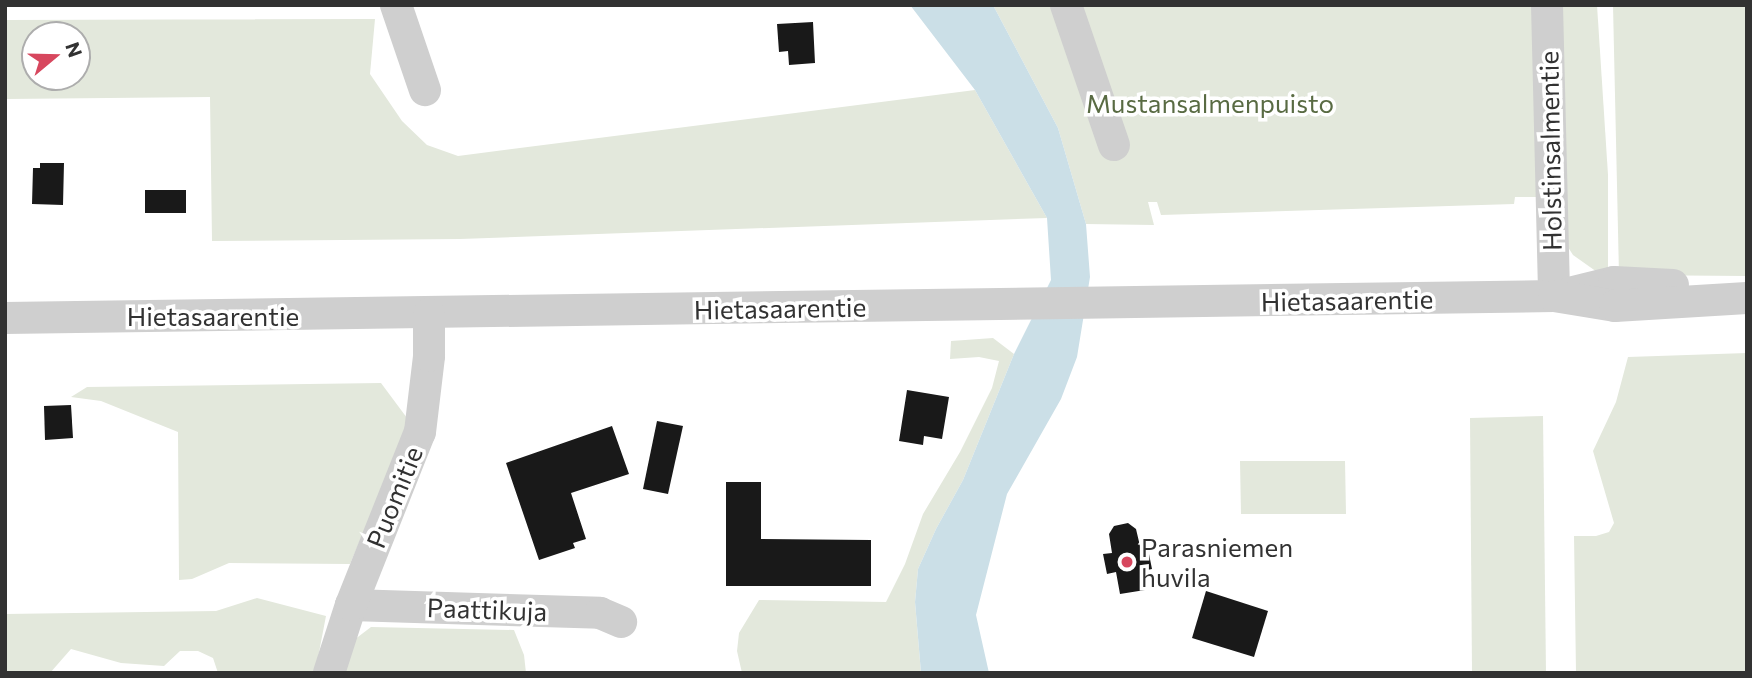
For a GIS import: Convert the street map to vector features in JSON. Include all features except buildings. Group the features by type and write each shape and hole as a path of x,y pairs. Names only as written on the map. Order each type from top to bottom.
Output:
{"street":[{"path":"396,5 425,90"},
{"path":"1066,5 1115,145"},
{"name":"Holstinsalmentie","path":"1547,5 1554,296"},
{"name":"Hietasaarentie","path":"1554,296 1614,282 1747,288"},
{"name":"Hietasaarentie","path":"5,318 1087,305 1554,296 1615,306 1747,299"},
{"name":"Puomitie","path":"329,673 351,605 420,432 429,356 429,314"},
{"name":"Paattikuja","path":"351,605 600,613 621,622"}],"green space":[{"name":"Mustansalmenpuisto","path":"993,5 1536,5 1540,197 1515,197 1514,204 1161,215 1157,202 1148,202 1154,225 1086,224 1058,128"},
{"path":"1557,5 1597,5 1608,175 1608,274 1597,272 1573,255 1566,244"},
{"path":"1613,5 1747,5 1747,276 1619,275"},
{"path":"375,19 370,74 402,121 427,145 458,156 975,90 1047,218 460,239 212,241 210,97 7,99 7,20"},
{"path":"993,338 1014,354 963,480 918,569 915,602 921,673 742,673 737,651 739,633 759,600 886,602 905,564 923,514 960,452 992,388 999,361 979,357 950,359 951,341"},
{"path":"1747,353 1747,673 1576,673 1574,536 1596,536 1609,532 1614,523 1593,451 1616,402 1628,357"},
{"path":"381,383 410,422 350,564 229,563 192,579 179,580 178,432 101,401 71,397 87,387"},
{"path":"1543,416 1546,673 1472,673 1470,418"},
{"path":"1240,461 1345,461 1346,514 1241,514"},
{"path":"257,598 326,616 315,673 218,673 213,658 198,651 180,651 164,666 121,663 71,649 50,673 5,673 5,614 216,611"},
{"path":"371,627 514,630 524,655 526,673 340,673 350,643"}],"shaded area":[{"path":"910,5 993,5 1058,128 1086,224 1090,277 1077,357 1061,399 1007,494 976,615 989,673 921,673 915,602 918,569 963,480 1014,354 1051,280 1047,218 975,90"}],"place":[{"name":"Parasniemen huvila","path":"1127,562"}]}
